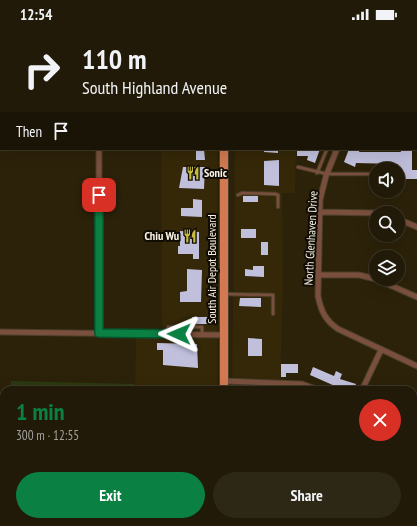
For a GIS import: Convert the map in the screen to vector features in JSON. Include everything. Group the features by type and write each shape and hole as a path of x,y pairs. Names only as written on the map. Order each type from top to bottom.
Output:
{"main road":[{"name":"South Air Depot Boulevard","path":"224,150 224,386"}],"street":[{"path":"99,150 99,333"},
{"name":"North Glenhaven Drive","path":"337,150 327,174 320,200 318,296 320,307 330,323 338,329 381,350"},
{"path":"320,212 369,213"},
{"path":"405,222 417,228"},
{"path":"319,275 359,275 369,277"},
{"path":"392,286 417,297"},
{"path":"0,332 223,335"},
{"path":"364,386 381,350 417,366"},
{"path":"224,386 302,384 308,386"}],"lane":[{"path":"317,173 327,150"},
{"path":"298,167 317,173 327,174 369,174"},
{"path":"238,195 242,193 275,194 278,195 278,207"},
{"path":"223,294 273,295 273,314"},
{"path":"168,327 202,327 202,335"}],"shaded area":[{"path":"161,150 217,150 217,386 135,386 136,336 162,336"},
{"path":"235,150 296,150 295,193 282,193 283,280 280,386 232,386"}],"green space":[{"path":"11,381 134,384 134,386 11,386"}],"building":[{"path":"196,150 204,150 205,160 196,160"},
{"path":"264,150 278,150 278,153 264,152"},
{"path":"297,150 320,150 315,163 307,160 308,156 297,156"},
{"path":"349,150 360,150 359,152 401,152 400,150 412,150 412,170 417,170 417,179 405,179 405,162 356,163 355,167 344,162"},
{"path":"279,160 279,186 264,185 264,161"},
{"path":"183,167 205,167 204,189 179,188"},
{"path":"243,196 258,196 258,202 243,202"},
{"path":"193,199 202,200 202,217 181,216 181,208 193,208"},
{"path":"241,229 256,229 256,238 241,238"},
{"path":"180,231 199,232 199,259 193,259 193,254 178,254 178,246 180,246"},
{"path":"261,242 268,242 268,255 261,255"},
{"path":"253,266 264,266 264,277 245,276 245,269 253,270"},
{"path":"187,269 202,270 201,302 180,302 180,292 187,291"},
{"path":"240,298 261,298 261,307 239,306"},
{"path":"192,317 207,317 207,324 192,324"},
{"path":"248,338 262,339 262,356 248,356"},
{"path":"157,343 197,344 198,368 163,365 163,350 157,350"},
{"path":"281,364 298,364 298,373 286,373 286,377 281,377"},
{"path":"313,367 334,376 336,371 342,374 340,379 356,384 355,386 335,386 310,375"}],"place":[{"name":"Sonic","path":"193,173"},
{"name":"Chiu Wu","path":"190,236"}],"route":[{"path":"99,195 99,333 179,334"}]}
